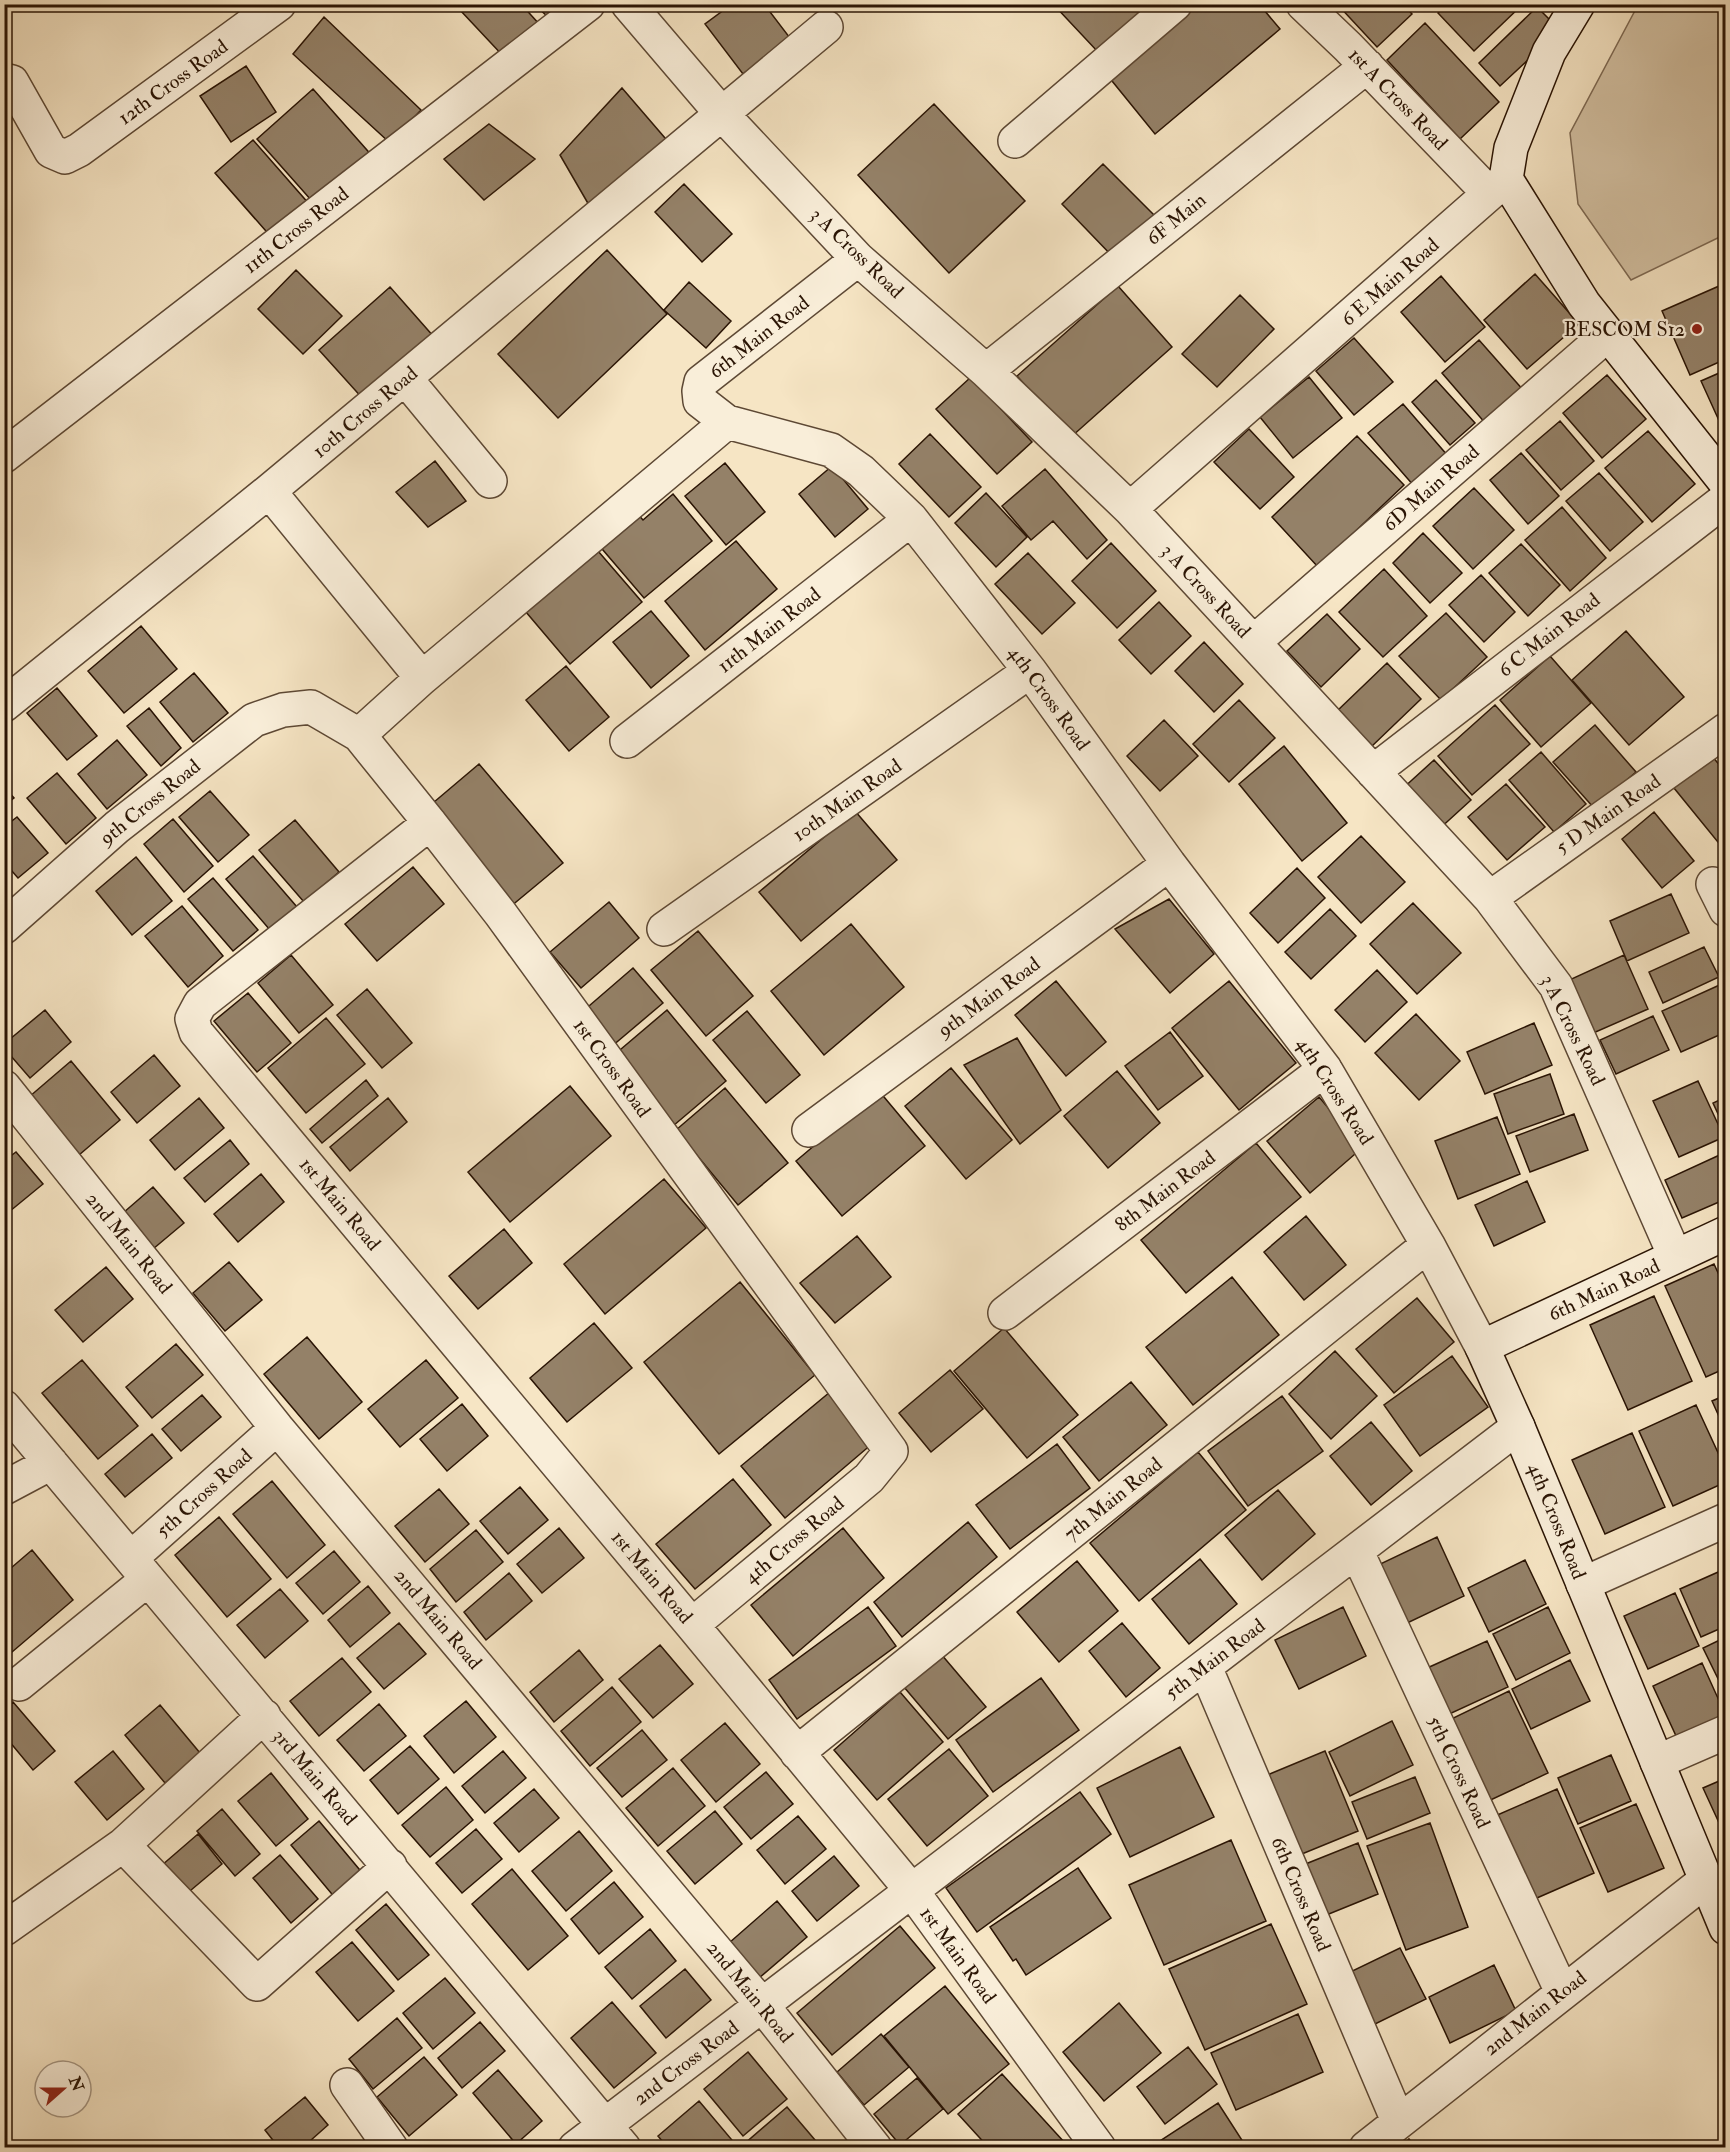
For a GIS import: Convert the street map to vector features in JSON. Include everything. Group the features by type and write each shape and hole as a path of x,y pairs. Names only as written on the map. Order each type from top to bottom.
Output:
{"street":[{"name":"12th Cross Road","path":"4,80 12,82 51,151 65,157 79,150 279,4"},
{"name":"11th Cross Road","path":"4,456 588,4"},
{"name":"3 A Cross Road","path":"628,4 721,113 858,259 986,371 1130,509 1490,898 1556,986 1675,1256"},
{"path":"1015,141 1175,4"},
{"name":"1st A Cross Road","path":"1303,4 1367,66 1481,185 1500,185 1584,304 1725,483"},
{"path":"1500,185 1511,148 1549,52 1578,4"},
{"name":"10th Cross Road","path":"4,705 269,491 826,27"},
{"name":"6F Main","path":"986,371 1367,66"},
{"name":"6 E Main Road","path":"1130,509 1500,185"},
{"name":"6th Main Road","path":"727,422 700,401 701,382 858,259"},
{"name":"6D Main Road","path":"1254,642 1608,334"},
{"path":"405,378 490,481"},
{"path":"359,735 422,678 727,422"},
{"name":"4th Cross Road","path":"727,422 831,450 861,471 911,519 1030,670 1169,864 1325,1069 1428,1245 1482,1347 1584,1584 1725,1928"},
{"path":"269,491 422,678"},
{"name":"6 C Main Road","path":"1373,772 1725,499"},
{"name":"11th Main Road","path":"627,741 911,519"},
{"name":"10th Main Road","path":"664,929 1030,670"},
{"name":"1st Cross Road","path":"311,707 359,735 430,823 507,923 891,1452"},
{"name":"9th Cross Road","path":"4,927 117,827 254,720 283,710 311,707"},
{"name":"5 D Main Road","path":"1490,898 1725,730"},
{"name":"1st Main Road","path":"430,823 200,1004 192,1019 196,1032 912,1891 1099,2148"},
{"name":"9th Main Road","path":"809,1130 1169,864"},
{"name":"8th Main Road","path":"1005,1313 1325,1069"},
{"name":"2nd Main Road","path":"4,1087 277,1428 762,2005 875,2148"},
{"name":"6th Main Road","path":"1482,1347 1725,1233"},
{"name":"7th Main Road","path":"797,1753 1428,1245"},
{"name":"3rd Main Road","path":"4,1407 615,2136"},
{"name":"5th Main Road","path":"912,1891 1518,1427"},
{"name":"5th Cross Road","path":"19,1684 140,1568 277,1428"},
{"name":"4th Cross Road","path":"692,1625 869,1478 891,1452"},
{"path":"4,1488 51,1462"},
{"path":"1584,1584 1725,1520"},
{"name":"5th Cross Road","path":"1357,1552 1562,1992"},
{"name":"6th Cross Road","path":"1205,1667 1398,2121"},
{"path":"4,1929 127,1841 264,1716"},
{"path":"1657,1762 1725,1732"},
{"path":"127,1841 257,1984 390,1866"},
{"name":"2nd Main Road","path":"1366,2148 1706,1880"},
{"name":"2nd Cross Road","path":"575,2148 615,2136 762,2005 912,1891"},
{"path":"347,2085 391,2148"}],"shaded area":[{"path":"1638,5 1725,5 1726,234 1631,280 1578,204 1570,133"}],"building":[{"path":"466,4 521,4 540,25 505,58 460,10"},
{"path":"534,4 561,4 549,18"},
{"path":"732,4 764,4 790,38 743,74 705,24"},
{"path":"1053,4 1148,4 1098,52"},
{"path":"1193,4 1259,4 1280,29 1155,134 1108,76"},
{"path":"1337,4 1403,4 1412,14 1377,47"},
{"path":"1446,4 1523,4 1474,51 1438,13"},
{"path":"1537,7 1560,30 1500,86 1479,63"},
{"path":"324,17 421,110 390,143 293,54"},
{"path":"1425,23 1499,102 1460,139 1387,60"},
{"path":"246,66 276,112 231,142 200,96"},
{"path":"622,88 671,145 593,212 560,155"},
{"path":"313,89 374,158 319,209 257,139"},
{"path":"934,104 1025,201 949,273 858,175"},
{"path":"489,124 535,159 484,200 444,159"},
{"path":"253,140 310,205 272,238 215,173"},
{"path":"1103,164 1157,218 1115,259 1062,204"},
{"path":"684,184 732,234 702,262 655,212"},
{"path":"607,250 667,314 558,418 498,354"},
{"path":"296,270 342,316 303,354 258,309"},
{"path":"1535,274 1579,324 1527,369 1484,320"},
{"path":"1441,276 1485,327 1445,362 1401,312"},
{"path":"689,282 731,321 706,348 664,310"},
{"path":"1726,283 1726,359 1690,375 1662,311"},
{"path":"1118,286 1172,347 1071,437 1017,376"},
{"path":"390,287 434,337 364,400 319,350"},
{"path":"1240,295 1274,329 1217,387 1182,354"},
{"path":"1354,338 1393,382 1354,415 1316,371"},
{"path":"1479,340 1524,391 1486,424 1442,373"},
{"path":"1726,370 1726,436 1701,381"},
{"path":"1607,375 1646,419 1602,458 1563,413"},
{"path":"971,377 1032,442 997,474 936,409"},
{"path":"1309,377 1342,418 1293,458 1260,417"},
{"path":"1436,380 1475,423 1450,445 1412,402"},
{"path":"1403,404 1448,456 1414,486 1368,433"},
{"path":"1560,421 1594,461 1561,490 1526,450"},
{"path":"1249,429 1294,477 1260,509 1214,462"},
{"path":"1648,431 1695,484 1652,522 1605,468"},
{"path":"930,434 981,487 949,517 899,464"},
{"path":"1357,436 1404,485 1318,567 1272,517"},
{"path":"1521,453 1559,496 1528,524 1490,480"},
{"path":"435,461 466,501 428,527 396,492"},
{"path":"725,463 765,512 726,545 685,496"},
{"path":"832,466 868,509 835,537 799,494"},
{"path":"1045,469 1107,540 1087,559 1053,521 1031,540 1002,506"},
{"path":"1599,473 1643,522 1610,551 1566,501"},
{"path":"1474,488 1514,530 1473,569 1433,526"},
{"path":"986,493 1027,537 996,567 955,523"},
{"path":"673,494 712,541 644,598 597,543 635,511 643,520"},
{"path":"1562,507 1606,558 1570,591 1525,540"},
{"path":"1423,533 1462,573 1430,603 1393,563"},
{"path":"736,541 777,589 705,650 665,601"},
{"path":"1111,543 1156,591 1117,628 1072,581"},
{"path":"1521,544 1560,585 1528,616 1489,573"},
{"path":"598,551 642,602 570,664 526,612"},
{"path":"1028,553 1075,603 1042,634 995,584"},
{"path":"1384,569 1427,616 1383,657 1339,612"},
{"path":"1481,575 1515,612 1484,642 1449,605"},
{"path":"1159,602 1191,636 1151,674 1119,640"},
{"path":"651,611 689,656 651,688 613,642"},
{"path":"1446,613 1487,657 1441,700 1399,656"},
{"path":"1327,614 1360,649 1321,687 1287,651"},
{"path":"141,626 177,669 124,713 88,671"},
{"path":"1626,631 1684,697 1629,745 1572,680"},
{"path":"1204,642 1243,684 1214,712 1175,671"},
{"path":"1550,656 1591,703 1541,747 1500,700"},
{"path":"1387,663 1421,699 1370,748 1336,712"},
{"path":"566,666 609,717 569,751 526,700"},
{"path":"194,673 228,713 193,742 160,702"},
{"path":"57,688 97,736 67,760 27,713"},
{"path":"1239,700 1275,738 1229,782 1193,744"},
{"path":"1495,705 1530,744 1472,795 1438,756"},
{"path":"149,708 181,748 161,766 127,726"},
{"path":"1164,720 1198,756 1160,791 1127,756"},
{"path":"1595,725 1636,772 1594,808 1553,762"},
{"path":"117,740 147,775 107,809 78,774"},
{"path":"1284,746 1347,823 1302,861 1239,784"},
{"path":"1541,752 1586,804 1554,832 1509,780"},
{"path":"1712,756 1726,773 1726,852 1674,788"},
{"path":"1434,760 1471,800 1437,831 1401,790"},
{"path":"479,764 563,863 510,907 427,808"},
{"path":"57,773 96,818 66,844 27,798"},
{"path":"1506,784 1545,827 1507,860 1468,817"},
{"path":"4,787 14,798 4,806"},
{"path":"210,791 249,835 218,862 179,817"},
{"path":"855,811 897,860 801,941 759,892"},
{"path":"1654,812 1694,861 1662,888 1622,839"},
{"path":"17,817 48,853 18,878 4,862 4,827"},
{"path":"173,819 213,866 184,892 144,844"},
{"path":"295,820 339,872 304,902 259,850"},
{"path":"1361,836 1405,882 1361,923 1318,877"},
{"path":"253,856 297,907 270,930 226,879"},
{"path":"136,857 172,901 132,935 96,891"},
{"path":"413,867 444,904 377,961 345,924"},
{"path":"1297,868 1325,898 1278,943 1250,913"},
{"path":"213,878 258,930 233,951 188,899"},
{"path":"1671,894 1689,933 1627,961 1610,921"},
{"path":"1169,899 1214,954 1170,993 1115,929"},
{"path":"609,902 639,938 581,988 550,952"},
{"path":"1413,903 1461,953 1417,994 1370,944"},
{"path":"182,906 223,956 188,987 145,936"},
{"path":"1330,909 1356,936 1311,979 1285,952"},
{"path":"851,924 904,987 824,1055 771,991"},
{"path":"698,931 753,996 706,1036 651,970"},
{"path":"1704,947 1719,977 1663,1003 1649,972"},
{"path":"291,955 333,1005 299,1033 258,983"},
{"path":"1624,955 1648,1009 1591,1034 1567,981"},
{"path":"633,968 663,1003 611,1047 582,1012"},
{"path":"1377,970 1407,1002 1365,1042 1335,1010"},
{"path":"1056,981 1106,1042 1066,1076 1015,1015"},
{"path":"1229,981 1296,1063 1239,1110 1172,1028"},
{"path":"1724,983 1726,1032 1681,1052 1662,1011"},
{"path":"367,989 412,1043 382,1068 337,1015"},
{"path":"248,993 291,1043 257,1072 214,1021"},
{"path":"45,1010 71,1042 30,1078 4,1048 4,1044"},
{"path":"667,1010 726,1081 673,1126 614,1055"},
{"path":"747,1011 800,1075 766,1103 713,1040"},
{"path":"1416,1014 1460,1061 1419,1100 1375,1053"},
{"path":"1653,1016 1669,1050 1616,1074 1600,1040"},
{"path":"326,1018 365,1064 306,1113 268,1068"},
{"path":"1534,1023 1552,1065 1485,1094 1467,1052"},
{"path":"1170,1032 1203,1076 1158,1110 1125,1066"},
{"path":"1017,1038 1061,1110 1020,1144 964,1065"},
{"path":"154,1055 180,1086 137,1123 111,1092"},
{"path":"71,1061 120,1120 79,1155 29,1097"},
{"path":"951,1068 1012,1140 966,1179 905,1106"},
{"path":"1117,1071 1160,1123 1108,1168 1064,1116"},
{"path":"1550,1074 1564,1114 1508,1134 1494,1094"},
{"path":"366,1080 378,1096 322,1143 310,1129"},
{"path":"1698,1081 1724,1137 1679,1157 1653,1101"},
{"path":"570,1086 611,1136 510,1222 468,1172"},
{"path":"725,1088 788,1163 738,1205 676,1130"},
{"path":"879,1091 925,1146 842,1216 796,1161"},
{"path":"1319,1097 1362,1148 1310,1193 1267,1141"},
{"path":"1726,1097 1726,1131 1713,1103"},
{"path":"199,1098 224,1128 175,1170 150,1140"},
{"path":"388,1098 407,1122 350,1171 330,1147"},
{"path":"1574,1114 1588,1150 1530,1172 1516,1136"},
{"path":"1497,1117 1520,1174 1458,1199 1435,1141"},
{"path":"230,1140 249,1164 205,1202 184,1178"},
{"path":"1256,1143 1301,1197 1186,1293 1141,1240"},
{"path":"16,1152 43,1184 4,1216 4,1161"},
{"path":"1724,1153 1726,1199 1682,1218 1665,1180"},
{"path":"261,1174 284,1202 238,1242 214,1214"},
{"path":"664,1179 706,1228 605,1314 564,1264"},
{"path":"1527,1181 1545,1222 1494,1246 1475,1205"},
{"path":"153,1187 184,1223 153,1249 123,1213"},
{"path":"1306,1216 1346,1265 1304,1300 1264,1252"},
{"path":"504,1229 532,1263 478,1309 449,1276"},
{"path":"857,1236 891,1277 835,1323 800,1283"},
{"path":"229,1262 262,1300 225,1331 193,1293"},
{"path":"1714,1264 1726,1290 1726,1368 1706,1377 1665,1286"},
{"path":"106,1267 133,1299 83,1342 55,1310"},
{"path":"1232,1277 1279,1335 1193,1405 1146,1347"},
{"path":"740,1282 815,1375 719,1454 644,1362"},
{"path":"1654,1296 1692,1381 1628,1410 1590,1325"},
{"path":"1417,1298 1454,1342 1394,1393 1356,1349"},
{"path":"594,1323 632,1368 567,1422 530,1378"},
{"path":"1004,1328 1078,1415 1027,1458 954,1371"},
{"path":"307,1337 362,1402 319,1439 264,1374"},
{"path":"176,1344 203,1375 152,1418 126,1387"},
{"path":"1335,1351 1377,1396 1331,1439 1289,1394"},
{"path":"1452,1356 1488,1407 1420,1456 1384,1405"},
{"path":"82,1360 138,1426 98,1459 42,1393"},
{"path":"426,1360 458,1398 400,1447 368,1409"},
{"path":"950,1370 983,1409 931,1452 899,1413"},
{"path":"1131,1382 1167,1425 1099,1481 1063,1437"},
{"path":"830,1392 873,1443 785,1518 741,1466"},
{"path":"202,1395 221,1417 181,1451 162,1429"},
{"path":"1726,1395 1726,1432 1712,1401"},
{"path":"1282,1396 1323,1451 1248,1506 1208,1451"},
{"path":"462,1404 488,1436 447,1471 420,1439"},
{"path":"1696,1405 1726,1470 1726,1482 1673,1506 1639,1431"},
{"path":"1371,1422 1412,1471 1371,1505 1330,1456"},
{"path":"1632,1433 1665,1507 1605,1534 1572,1460"},
{"path":"152,1434 172,1458 125,1497 105,1474"},
{"path":"1057,1444 1090,1488 1010,1549 976,1505"},
{"path":"1198,1452 1246,1510 1139,1601 1090,1543"},
{"path":"733,1479 771,1525 695,1589 656,1544"},
{"path":"272,1481 325,1545 287,1578 233,1514"},
{"path":"520,1487 548,1520 508,1554 480,1521"},
{"path":"439,1489 469,1524 425,1562 395,1526"},
{"path":"1278,1490 1315,1534 1262,1580 1225,1535"},
{"path":"219,1517 271,1579 227,1617 175,1555"},
{"path":"968,1522 997,1557 902,1637 874,1602"},
{"path":"559,1528 584,1558 542,1593 517,1564"},
{"path":"843,1528 884,1578 793,1656 751,1605"},
{"path":"476,1530 503,1562 456,1602 430,1569"},
{"path":"1437,1537 1464,1596 1403,1625 1376,1566"},
{"path":"32,1550 73,1600 5,1658 4,1574"},
{"path":"334,1551 360,1582 323,1614 296,1583"},
{"path":"1200,1559 1237,1604 1189,1644 1152,1599"},
{"path":"1525,1560 1546,1604 1489,1632 1468,1588"},
{"path":"1077,1561 1118,1611 1059,1662 1017,1612"},
{"path":"1725,1569 1726,1626 1701,1637 1680,1589"},
{"path":"509,1573 532,1601 486,1640 464,1612"},
{"path":"368,1586 390,1613 350,1647 328,1620"},
{"path":"280,1589 308,1621 265,1658 237,1625"},
{"path":"1675,1593 1699,1646 1648,1669 1624,1616"},
{"path":"868,1607 896,1646 797,1719 769,1680"},
{"path":"1343,1607 1366,1656 1299,1689 1275,1640"},
{"path":"1548,1607 1570,1653 1516,1680 1493,1634"},
{"path":"399,1623 426,1654 384,1689 357,1658"},
{"path":"1122,1623 1160,1668 1126,1697 1089,1651"},
{"path":"1726,1637 1726,1695 1703,1648"},
{"path":"1487,1641 1508,1687 1445,1716 1425,1669"},
{"path":"660,1645 693,1684 653,1718 619,1679"},
{"path":"579,1650 603,1680 554,1722 530,1692"},
{"path":"941,1654 986,1707 948,1739 904,1687"},
{"path":"342,1658 371,1692 319,1736 290,1701"},
{"path":"1570,1660 1590,1701 1531,1729 1512,1689"},
{"path":"1702,1663 1726,1716 1677,1738 1653,1686"},
{"path":"1041,1678 1079,1730 993,1792 956,1740"},
{"path":"612,1687 641,1722 590,1766 561,1731"},
{"path":"1509,1691 1548,1773 1482,1804 1443,1723"},
{"path":"900,1692 943,1742 877,1800 834,1750"},
{"path":"466,1701 496,1737 454,1773 424,1736"},
{"path":"13,1702 55,1751 33,1770 4,1735 4,1710"},
{"path":"379,1704 406,1736 364,1771 337,1740"},
{"path":"160,1705 200,1753 165,1783 125,1735"},
{"path":"1392,1721 1413,1765 1350,1796 1329,1752"},
{"path":"725,1723 760,1764 716,1802 681,1760"},
{"path":"642,1730 667,1760 622,1797 597,1768"},
{"path":"410,1746 439,1779 398,1814 370,1780"},
{"path":"1180,1747 1214,1817 1130,1857 1097,1788"},
{"path":"949,1749 988,1796 927,1846 888,1799"},
{"path":"113,1751 144,1789 107,1820 75,1782"},
{"path":"503,1751 526,1778 485,1813 462,1786"},
{"path":"1325,1751 1358,1831 1297,1856 1265,1776"},
{"path":"1611,1755 1631,1801 1578,1824 1558,1778"},
{"path":"673,1768 705,1806 658,1846 626,1808"},
{"path":"766,1772 793,1804 751,1839 724,1807"},
{"path":"271,1773 308,1819 276,1846 238,1801"},
{"path":"1415,1777 1430,1813 1367,1839 1352,1802"},
{"path":"1726,1778 1726,1838 1703,1788"},
{"path":"446,1787 473,1820 430,1857 402,1825"},
{"path":"534,1789 559,1818 519,1852 494,1823"},
{"path":"1557,1789 1594,1873 1523,1904 1486,1820"},
{"path":"1080,1792 1111,1834 977,1932 946,1888"},
{"path":"1636,1804 1664,1868 1608,1892 1580,1828"},
{"path":"222,1809 260,1854 235,1876 197,1831"},
{"path":"715,1811 742,1844 695,1884 667,1851"},
{"path":"798,1816 826,1849 785,1884 757,1850"},
{"path":"319,1821 364,1875 336,1899 291,1845"},
{"path":"1430,1823 1468,1927 1406,1950 1367,1846"},
{"path":"476,1829 502,1859 462,1893 436,1863"},
{"path":"579,1831 612,1871 566,1911 532,1871"},
{"path":"198,1834 222,1864 178,1901 154,1872"},
{"path":"1231,1840 1266,1921 1164,1965 1129,1885"},
{"path":"1358,1843 1378,1894 1319,1918 1298,1867"},
{"path":"280,1855 318,1899 291,1923 253,1878"},
{"path":"834,1856 859,1886 817,1921 792,1891"},
{"path":"1078,1868 1111,1918 1026,1975 1016,1959 1013,1961 990,1927"},
{"path":"512,1869 568,1936 528,1970 472,1904"},
{"path":"614,1882 643,1917 599,1954 571,1919"},
{"path":"777,1901 807,1937 759,1978 729,1943"},
{"path":"386,1904 429,1955 398,1980 356,1930"},
{"path":"1271,1924 1307,2004 1205,2050 1169,1969"},
{"path":"900,1926 935,1968 832,2055 797,2013"},
{"path":"650,1929 676,1961 632,1999 605,1967"},
{"path":"352,1942 394,1991 358,2021 316,1972"},
{"path":"1400,1948 1426,1999 1371,2026 1346,1974"},
{"path":"1494,1965 1516,2011 1450,2043 1429,1997"},
{"path":"685,1969 711,2000 666,2038 640,2006"},
{"path":"445,1978 475,2013 433,2049 403,2013"},
{"path":"945,1986 1009,2064 948,2114 884,2036"},
{"path":"612,2002 656,2053 614,2088 571,2038"},
{"path":"1119,2003 1161,2053 1104,2101 1063,2052"},
{"path":"1298,2014 1323,2072 1236,2110 1211,2053"},
{"path":"397,2018 422,2048 373,2089 349,2059"},
{"path":"480,2022 505,2051 462,2088 438,2058"},
{"path":"881,2034 909,2067 864,2105 837,2072"},
{"path":"1188,2047 1217,2084 1165,2124 1137,2087"},
{"path":"748,2052 787,2099 743,2136 704,2089"},
{"path":"424,2057 457,2095 409,2136 377,2097"},
{"path":"498,2070 542,2121 516,2144 473,2093"},
{"path":"1002,2074 1065,2143 1060,2148 989,2148 958,2114"},
{"path":"917,2078 943,2109 900,2145 874,2114"},
{"path":"305,2097 328,2125 302,2148 279,2148 265,2130"},
{"path":"699,2101 737,2146 734,2148 668,2148 658,2136"},
{"path":"1218,2103 1247,2148 1154,2148 1152,2146"},
{"path":"787,2107 815,2140 806,2148 745,2148 743,2145"},
{"path":"1409,2139 1416,2148 1400,2148"}],"place":[{"name":"BESCOM S12","path":"1697,329"}]}
